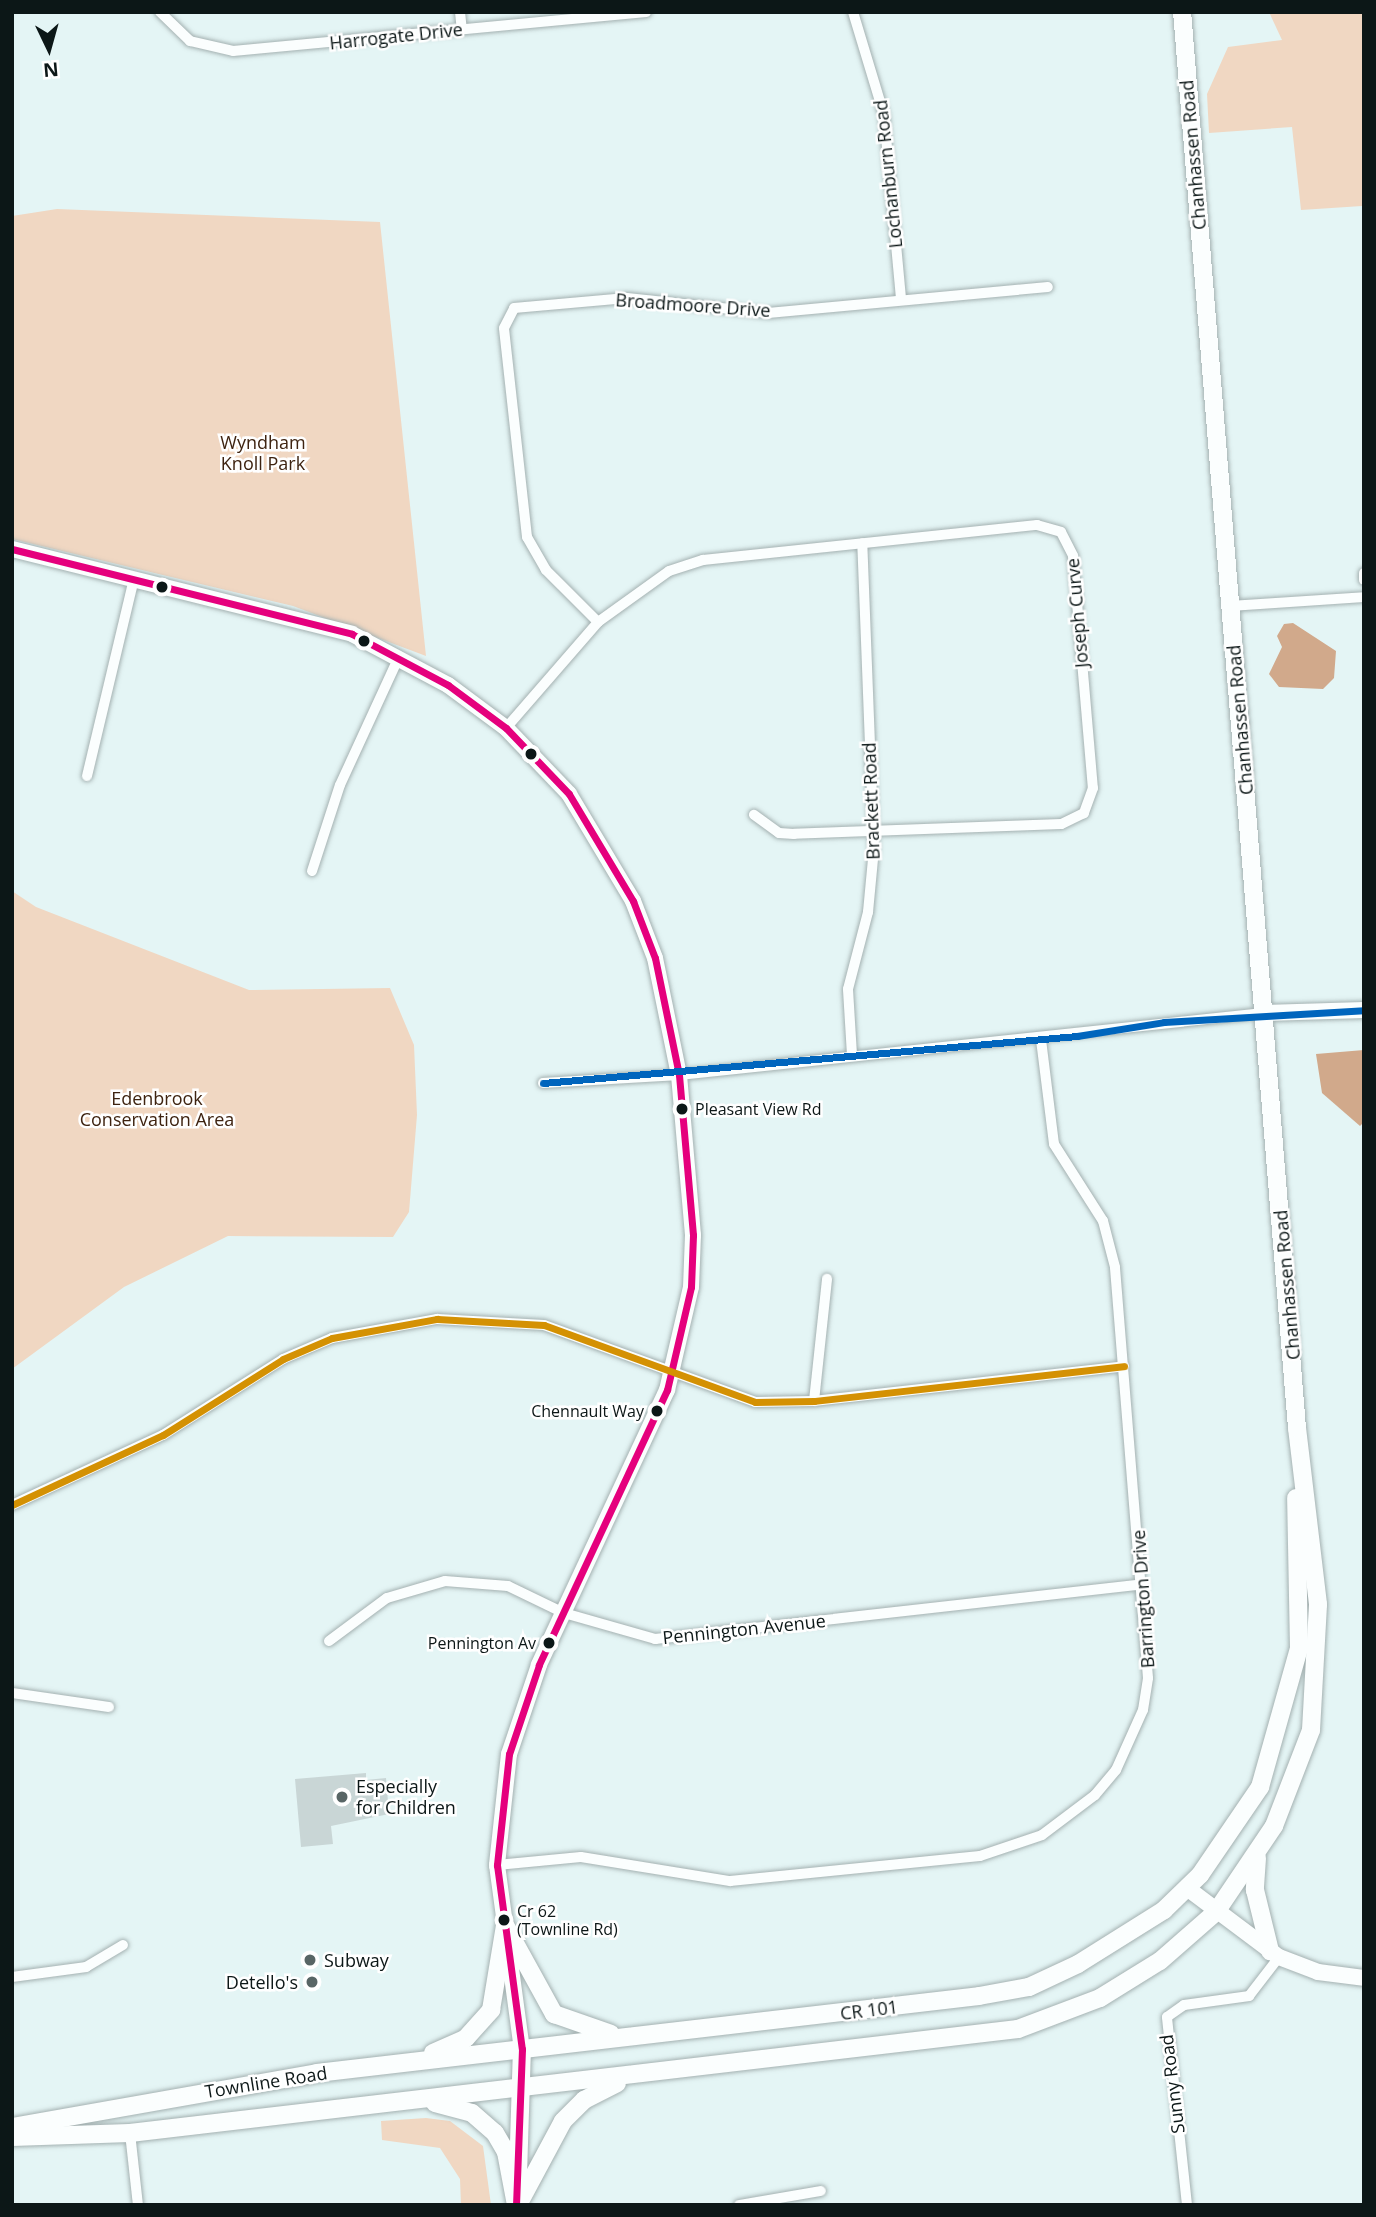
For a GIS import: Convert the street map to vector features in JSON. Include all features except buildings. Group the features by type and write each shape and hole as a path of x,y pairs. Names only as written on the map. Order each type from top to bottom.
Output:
{"main road":[{"name":"Chanhassen Road","path":"1182,12 1297,1428"},
{"path":"517,2205 563,2121 607,2086 640,2075 1018,2029 1130,1981 1216,1912 1257,1855 1299,1772 1319,1665 1297,1428"},
{"name":"CR 101","path":"522,2049 1030,1987 1122,1939 1187,1888 1260,1787 1288,1707 1299,1648 1297,1428"},
{"path":"1257,1855 1255,1890 1275,1954"},
{"path":"505,1925 554,2014 603,2033 650,2035"},
{"path":"406,2062 466,2038 483,2021 498,1994 505,1925"},
{"path":"517,2205 523,2088 522,2049"},
{"name":"Townline Road","path":"12,2127 406,2062 522,2049"},
{"name":"Townline Road","path":"12,2137 130,2133 640,2075"},
{"path":"410,2101 460,2108 488,2124 506,2151 517,2205"}],"street":[{"name":"Harrogate Drive","path":"160,12 190,41 233,51 646,12"},
{"path":"460,12 461,30"},
{"name":"Lochanburn Road","path":"853,12 884,115 901,299"},
{"name":"Broadmoore Drive","path":"598,622 546,570 527,537 504,328 514,308 627,298 768,313 1048,287"},
{"name":"Joseph Curve","path":"506,728 598,622 638,588 703,560 1037,525 1061,532 1073,556 1093,788 1084,813 1061,824 779,833 754,815"},
{"name":"Brackett Road","path":"852,1055 848,989 873,880 862,543"},
{"path":"12,549 295,617 399,657 506,728 569,794 633,901 667,997 679,1075 693,1235 691,1287 671,1376 535,1675 509,1754 497,1866 522,2049"},
{"path":"1364,573 1364,580"},
{"path":"87,776 134,578"},
{"path":"1230,606 1364,597"},
{"path":"312,871 355,747 399,657"},
{"path":"543,1083 679,1075 852,1055 1041,1039 1264,1013 1364,1010"},
{"name":"Barrington Drive","path":"497,1866 581,1857 730,1881 980,1856 1042,1835 1095,1796 1131,1741 1148,1678 1143,1584 1111,1244 1054,1144 1041,1039"},
{"path":"814,1401 827,1279"},
{"path":"12,1505 163,1435 282,1359 384,1325 491,1319 544,1325 595,1339 671,1376 755,1402 814,1401 1124,1366"},
{"name":"Pennington Avenue","path":"329,1641 387,1598 446,1581 508,1586 564,1614 619,1632 690,1637 1143,1584"},
{"path":"12,1693 109,1707"},
{"path":"1187,1888 1275,1954 1318,1972 1364,1978"},
{"path":"12,1977 86,1967 123,1945"},
{"name":"Sunny Road","path":"1187,2205 1167,2017 1184,2005 1249,1996 1275,1954"},
{"path":"130,2133 138,2205"},
{"path":"739,2205 821,2191"}],"green space":[{"path":"1269,12 1364,12 1362,206 1301,210 1292,127 1209,133 1207,94 1228,47 1282,40"},
{"name":"Wyndham Knoll Park","path":"57,209 380,222 426,656 293,606 12,539 12,216"},
{"name":"Edenbrook Conservation Area","path":"12,891 36,907 249,990 390,988 414,1045 417,1115 409,1212 393,1237 228,1236 124,1287 12,1369"},
{"path":"426,2118 450,2121 483,2146 491,2205 461,2205 460,2179 440,2148 382,2140 381,2121"}],"shaded area":[{"path":"1293,623 1336,651 1334,678 1323,689 1279,687 1269,674 1282,647 1277,636 1284,624"},
{"path":"1364,1050 1364,1122 1360,1126 1322,1093 1316,1054"}],"transit line":[{"path":"12,549 352,634 448,685 506,728 569,794 633,901 655,958 679,1075 693,1235 691,1287 667,1390 539,1665 509,1754 497,1865 522,2049 516,2205"},
{"path":"543,1083 1077,1036 1164,1022 1364,1010"},
{"path":"12,1505 163,1435 283,1359 332,1338 437,1319 544,1325 755,1402 814,1401 1124,1366"}],"place":[{"name":"Pleasant View Rd","path":"682,1109"},
{"name":"Chennault Way","path":"657,1411"},
{"name":"Pennington Av","path":"549,1643"},
{"name":"Especially for Children","path":"342,1797"},
{"name":"Cr 62 (Townline Rd)","path":"504,1920"},
{"name":"Subway","path":"310,1960"},
{"name":"Detello's","path":"312,1982"}]}
